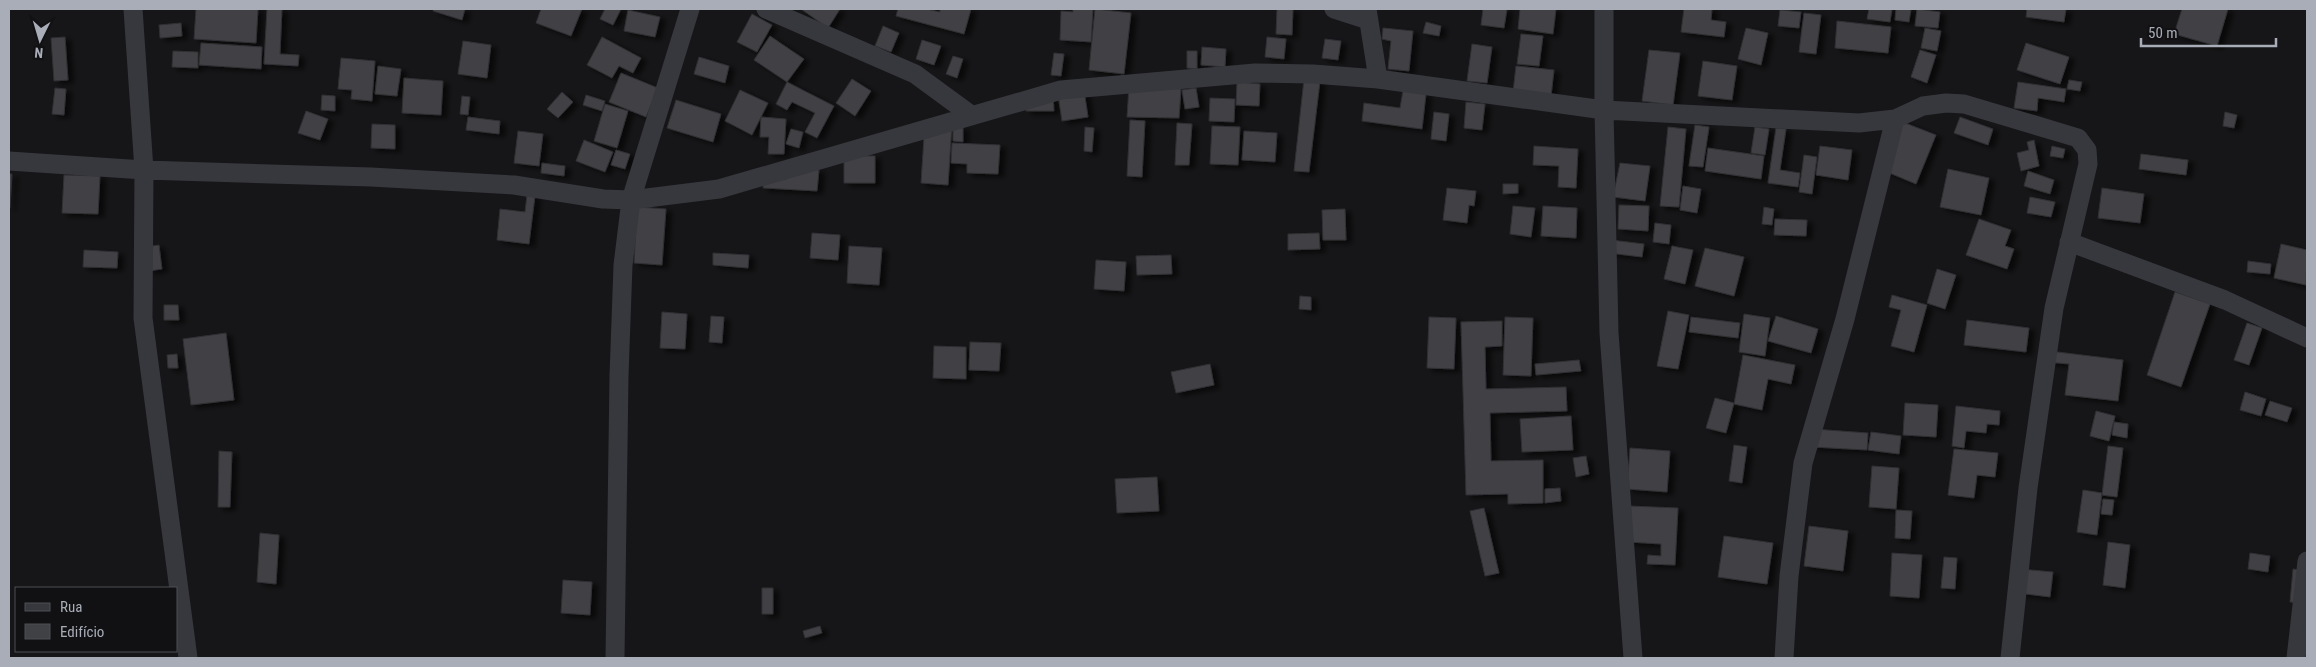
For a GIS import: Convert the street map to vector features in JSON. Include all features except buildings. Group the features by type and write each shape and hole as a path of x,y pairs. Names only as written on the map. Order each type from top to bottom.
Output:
{"street":[{"path":"133,9 144,170 143,318 188,658"},
{"path":"766,9 915,74 970,115"},
{"path":"1334,9 1367,14 1378,79"},
{"path":"1604,9 1604,110 1609,333 1633,658"},
{"path":"615,658 619,376 623,265 631,200 686,10"},
{"path":"9,160 144,170 371,177 514,185 603,199 631,200 719,189 1061,90 1255,72 1378,79 1604,110 1859,123 1895,119 1923,106 1946,103 1964,104 2078,138 2087,150 2088,164 2054,308 2028,488 2010,658"},
{"path":"1784,658 1789,576 1803,463 1845,319 1895,119"},
{"path":"2069,242 2225,300 2307,338"},
{"path":"2296,658 2307,560"}]}
